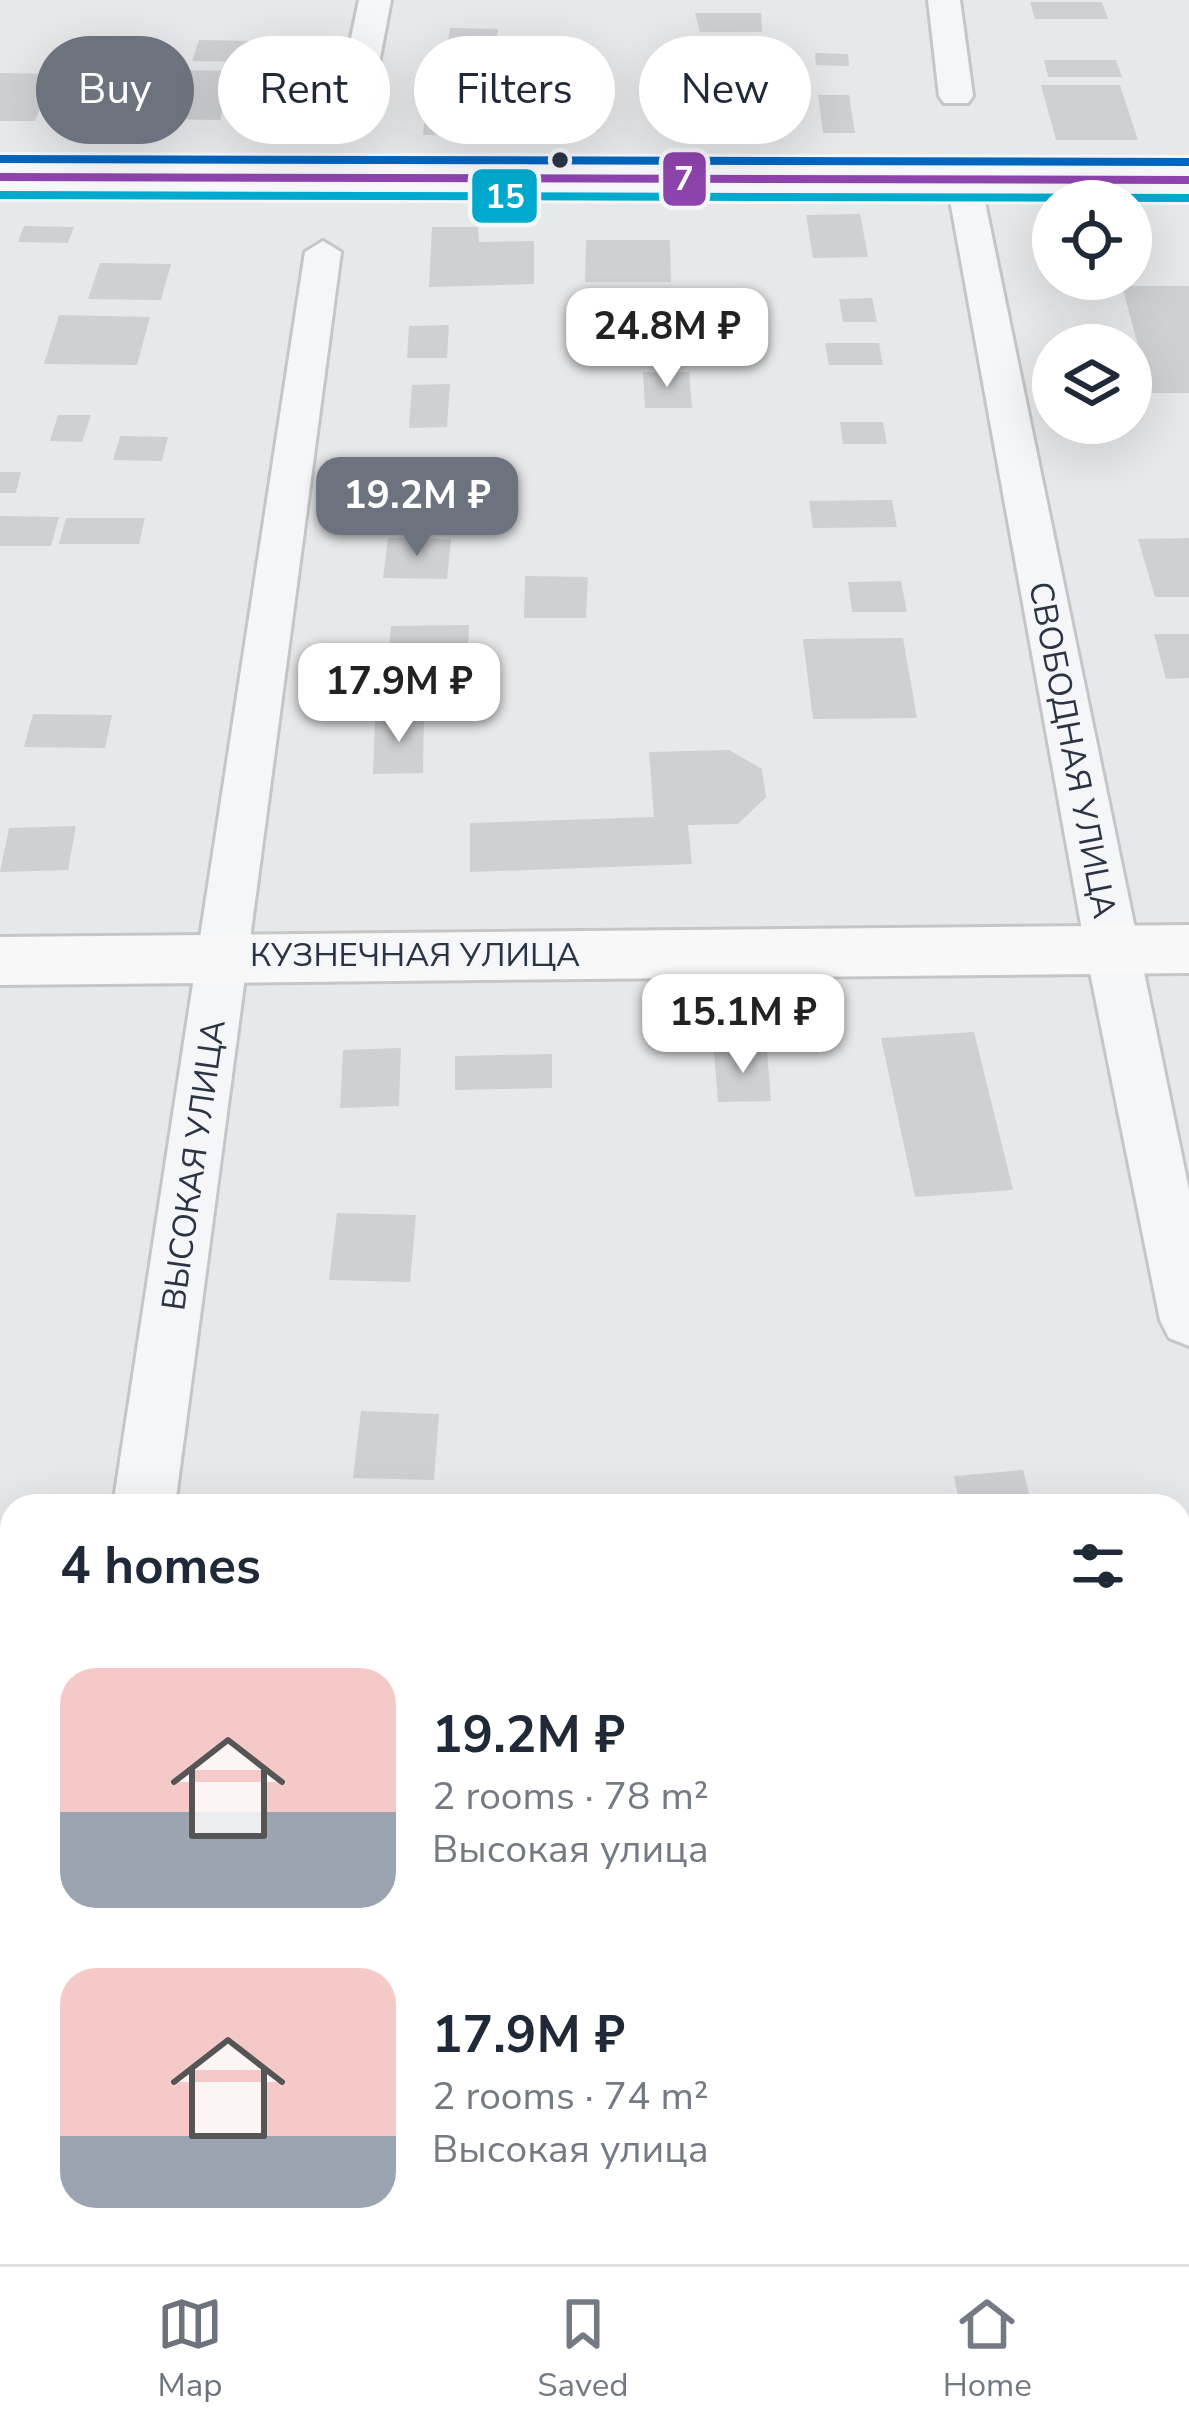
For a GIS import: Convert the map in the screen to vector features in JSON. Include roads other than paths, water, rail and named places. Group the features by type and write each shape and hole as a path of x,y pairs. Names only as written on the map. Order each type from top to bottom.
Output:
{"main road":[{"path":"0,177 1189,180"},
{"name":"КУЗНЕЧНАЯ УЛИЦА","path":"0,961 1189,950"}],"street":[{"path":"368,36 375,0"},
{"path":"944,0 956,96"},
{"name":"СВОБОДНАЯ УЛИЦА","path":"963,178 1111,952 1189,1320"},
{"name":"ВЫСОКАЯ УЛИЦА","path":"146,1494 323,253"}]}
